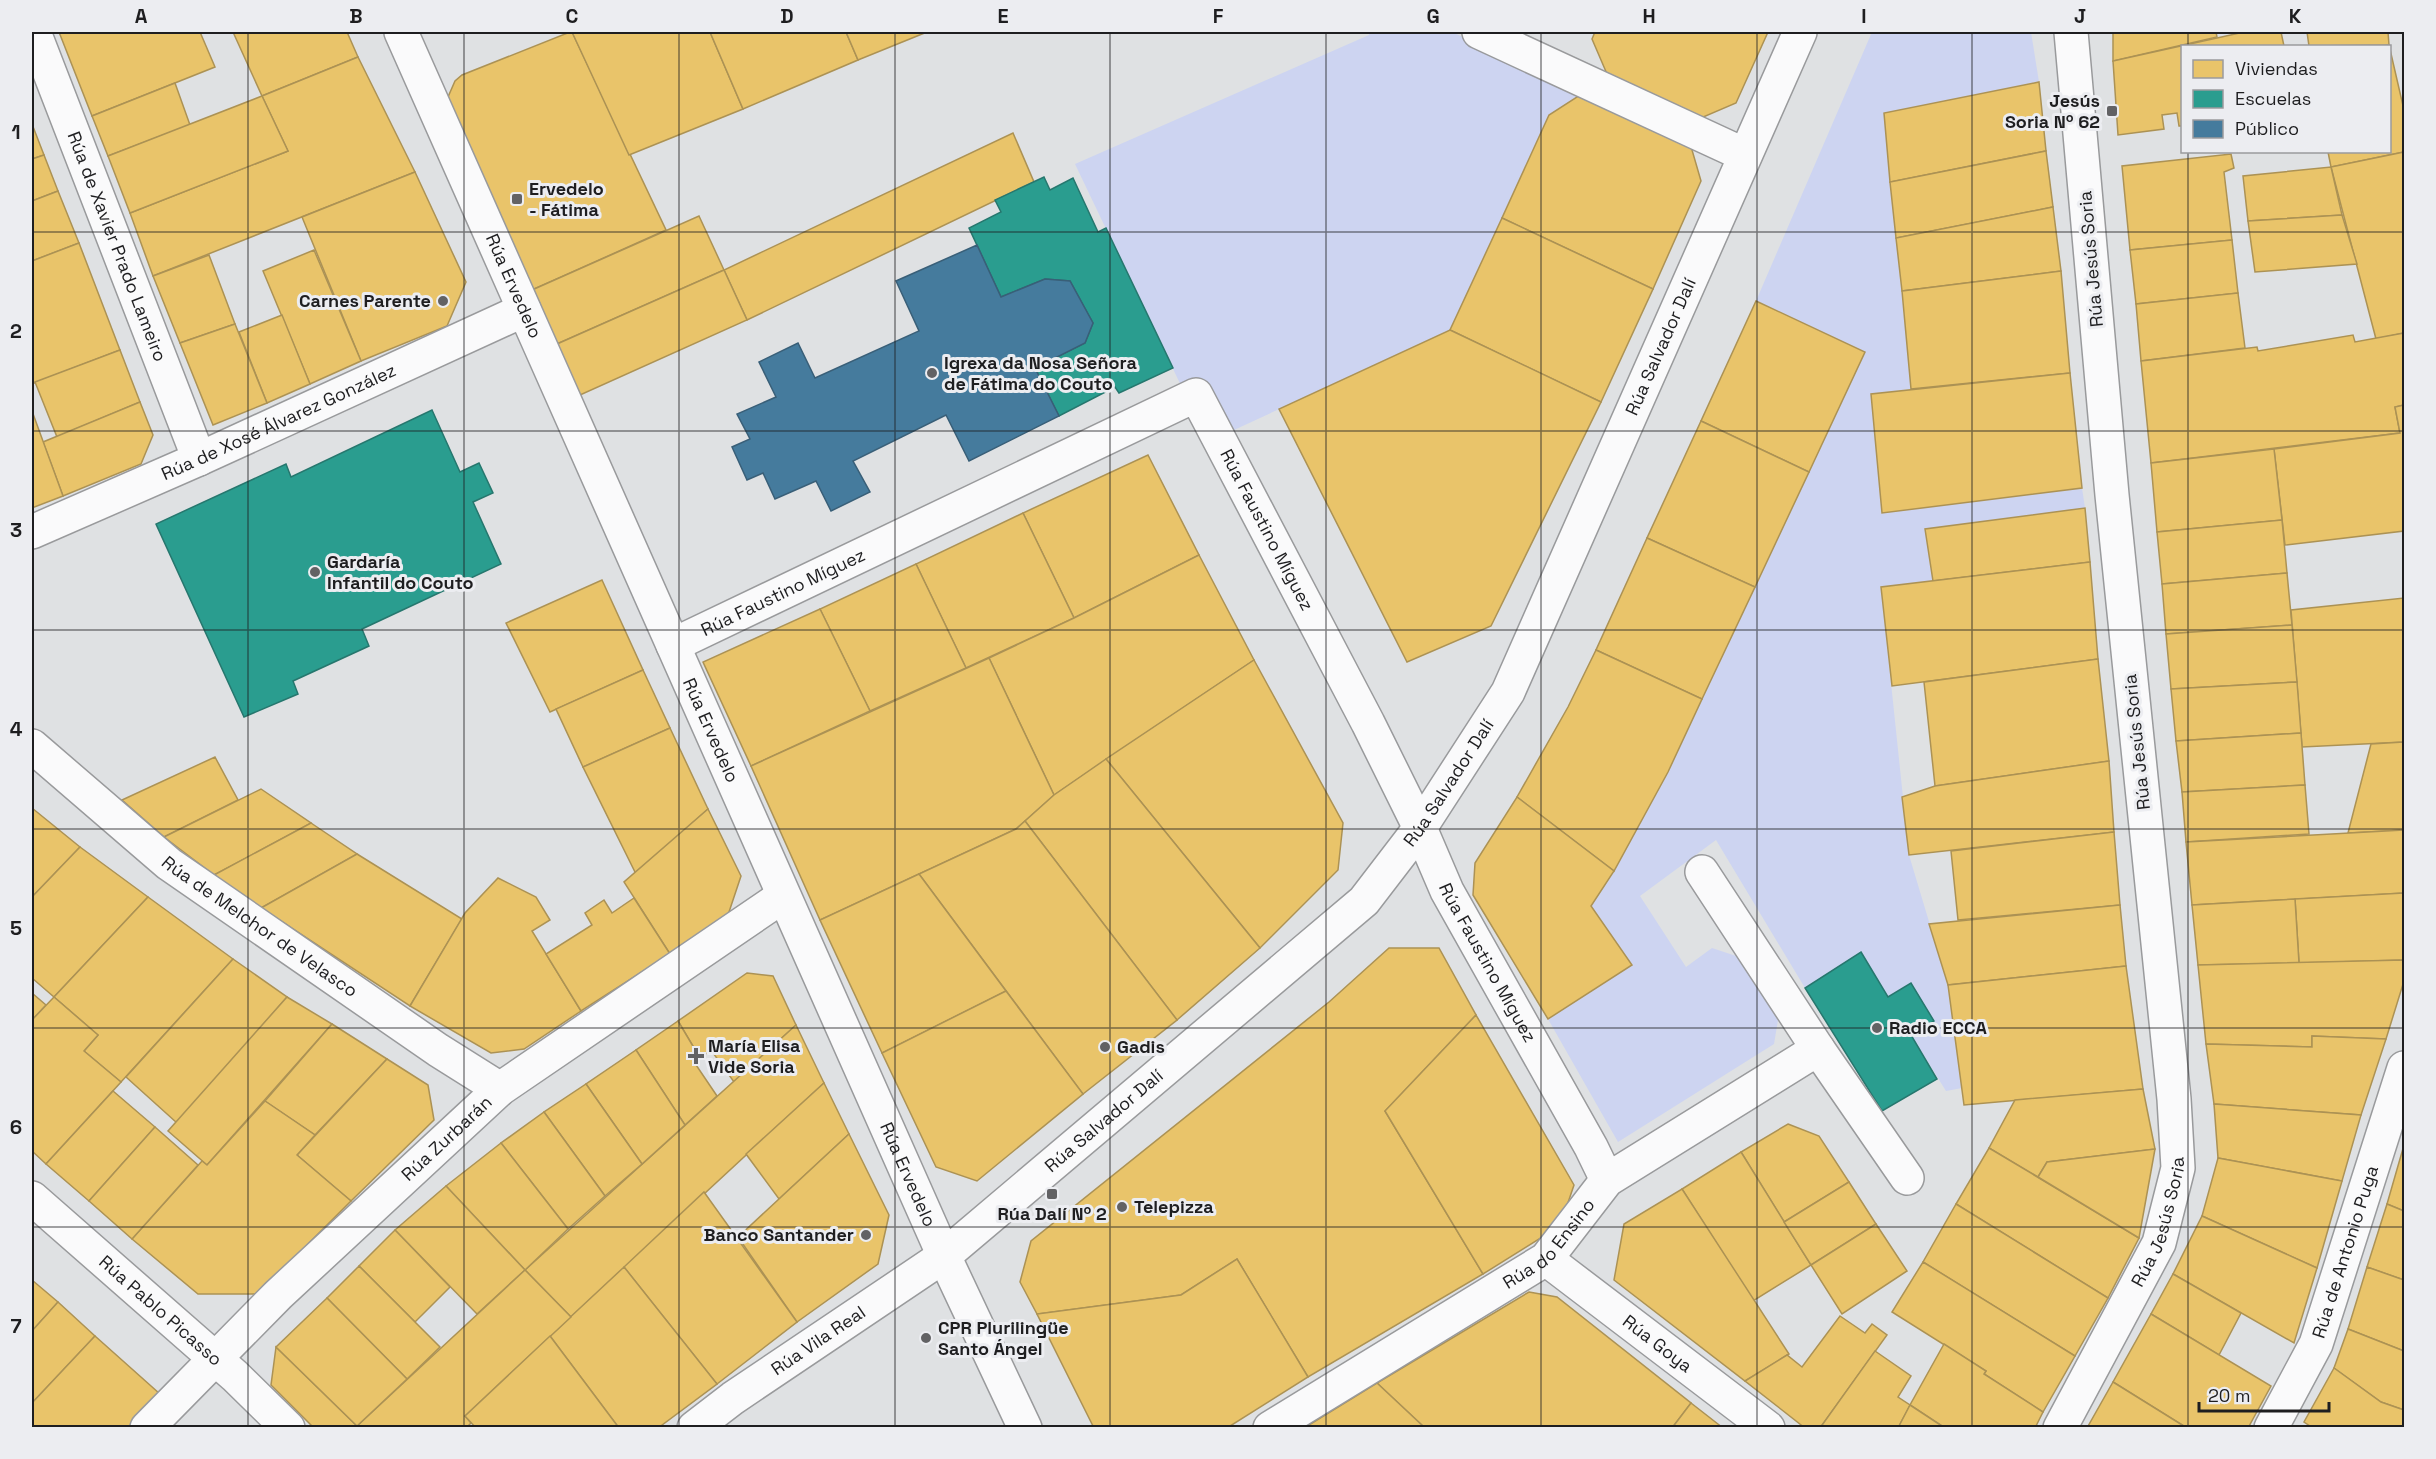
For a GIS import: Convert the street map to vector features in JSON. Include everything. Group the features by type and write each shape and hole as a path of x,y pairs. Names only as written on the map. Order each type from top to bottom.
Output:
{"street":[{"name":"Rúa de Xavier Prado Lameiro","path":"34,32 199,459"},
{"path":"1479,32 1745,155"},
{"name":"Rúa Salvador Dalí","path":"944,1256 1364,901 1420,828 1508,692 1800,32"},
{"name":"Rúa Jesús Soria","path":"2060,1428 2159,1242 2178,1168 2174,1099 2110,471 2071,32"},
{"name":"Rúa Ervedelo","path":"407,33 524,310 783,896 944,1256 1025,1428"},
{"name":"Rúa de Xosé Álvarez González","path":"32,532 199,459 524,310"},
{"name":"Rúa Faustino Míguez","path":"673,645 1196,395 1368,723 1420,828 1447,891 1592,1147 1607,1180"},
{"name":"Rúa de Melchor de Velasco","path":"32,746 169,864 438,1050 500,1089"},
{"path":"1702,872 1818,1049 1907,1178"},
{"name":"Rúa Zurbarán","path":"147,1428 215,1358 500,1089 783,896"},
{"name":"Rúa do Ensino","path":"1270,1428 1546,1259 1607,1180 1818,1049"},
{"name":"Rúa de Antonio Puga","path":"2271,1428 2316,1344 2404,1068"},
{"name":"Rúa Pablo Picasso","path":"32,1198 215,1358 288,1428"},
{"name":"Rúa Vila Real","path":"694,1428 733,1398 944,1256"},
{"name":"Rúa Goya","path":"1546,1259 1768,1428"}],"shaded area":[{"path":"1369,32 1452,32 1583,93 1549,115 1450,330 1208,442 1075,164 1369,35"},
{"path":"1872,32 2031,32 2039,82 1884,113 1911,389 1871,394 1882,513 2082,488 2085,508 1926,529 1933,581 1881,587 1909,855 1948,985 1962,1088 1946,1091 1911,1035 1934,1021 1911,983 1888,997 1861,952 1805,988 1716,840 1640,896 1686,967 1712,948 1736,956 1778,1020 1774,1044 1618,1142 1548,1019 1631,966 1591,906 1614,871 1668,772 1864,352 1756,301"}],"building: Viviendas":[{"path":"59,32 200,32 215,67 92,116"},
{"path":"233,32 347,32 358,57 262,96"},
{"path":"570,32 666,230 532,290 448,97 455,81 462,75"},
{"path":"572,32 710,32 743,109 629,155"},
{"path":"710,32 846,32 858,60 743,109"},
{"path":"846,32 927,32 858,60"},
{"path":"1595,32 1768,32 1736,103 1701,118 1607,74 1592,39"},
{"path":"2113,32 2216,32 2217,37 2113,61"},
{"path":"2244,32 2281,32 2284,45 2185,45"},
{"path":"2307,32 2388,32 2389,45 2309,45"},
{"path":"2181,46 2181,126 2179,126 2177,113 2162,115 2164,129 2118,135 2113,61"},
{"path":"2391,53 2404,110 2404,152 2331,167 2328,153 2391,153"},
{"path":"358,57 415,172 153,276 130,213 288,151 262,96"},
{"path":"2039,82 2046,151 1890,182 1884,113"},
{"path":"175,83 190,125 108,156 92,116"},
{"path":"1583,93 1690,143 1701,181 1653,289 1502,218 1549,115"},
{"path":"262,96 288,151 130,213 108,156"},
{"path":"32,124 44,155 32,159"},
{"path":"1013,133 1034,182 747,320 724,270"},
{"path":"2046,151 2053,207 1896,238 1890,182"},
{"path":"2404,152 2404,333 2376,339 2331,167"},
{"path":"2231,154 2234,168 2224,172 2232,240 2130,250 2122,166"},
{"path":"44,155 58,191 32,201 32,159"},
{"path":"2331,167 2342,215 2248,221 2243,176"},
{"path":"415,172 466,282 447,326 361,361 302,217"},
{"path":"58,191 79,243 32,261 32,201"},
{"path":"2053,207 2061,271 1902,291 1896,238"},
{"path":"2342,215 2357,264 2255,272 2248,221"},
{"path":"699,216 724,270 557,344 532,290"},
{"path":"1502,218 1653,289 1601,402 1450,330"},
{"path":"2232,240 2238,293 2136,304 2130,250"},
{"path":"79,243 120,350 32,384 32,261"},
{"path":"314,250 361,361 310,384 263,271"},
{"path":"209,255 235,324 180,343 153,276"},
{"path":"724,270 747,320 580,395 557,344"},
{"path":"2061,271 2070,373 1911,389 1902,291"},
{"path":"2238,293 2245,348 2141,361 2136,304"},
{"path":"1756,301 1865,352 1809,472 1701,421"},
{"path":"282,315 310,384 267,403 239,332"},
{"path":"235,324 267,403 213,425 180,343"},
{"path":"1450,330 1601,402 1491,626 1407,662 1279,409"},
{"path":"2404,333 2404,405 2395,407 2400,433 2151,463 2141,361 2257,347 2258,351 2353,335 2355,342"},
{"path":"120,350 140,402 57,437 35,382"},
{"path":"2070,373 2082,488 1882,513 1871,394"},
{"path":"140,402 153,435 141,464 63,496 43,442"},
{"path":"2404,405 2404,531 2285,545 2274,449 2400,433 2395,407"},
{"path":"32,411 63,496 32,508"},
{"path":"1701,421 1809,472 1755,587 1647,538"},
{"path":"2274,449 2282,520 2157,532 2151,463"},
{"path":"1148,455 1199,555 1074,618 1023,513"},
{"path":"2085,508 2090,562 1933,581 1925,529"},
{"path":"1023,513 1074,618 966,668 916,564"},
{"path":"2282,520 2287,573 2162,584 2157,532"},
{"path":"1647,538 1755,587 1702,699 1596,650"},
{"path":"1199,555 1254,660 1054,795 989,658"},
{"path":"2090,562 2098,659 1892,686 1881,587"},
{"path":"916,564 966,668 870,711 820,609"},
{"path":"2287,573 2292,625 2166,634 2162,584"},
{"path":"602,580 643,670 550,712 506,623"},
{"path":"2404,598 2404,742 2302,747 2291,610"},
{"path":"820,609 870,711 751,766 703,662"},
{"path":"2292,625 2297,682 2171,689 2166,634"},
{"path":"1596,650 1702,699 1668,772 1614,871 1517,797 1568,707"},
{"path":"989,658 1054,795 1016,829 820,920 751,766"},
{"path":"2098,659 2109,761 1935,786 1924,682"},
{"path":"1254,660 1343,823 1338,870 1260,948 1106,759"},
{"path":"643,670 670,728 583,767 556,709"},
{"path":"2297,682 2301,733 2176,741 2171,689"},
{"path":"670,728 708,809 636,874 583,767"},
{"path":"2301,733 2305,785 2182,792 2176,741"},
{"path":"2404,742 2404,830 2348,833 2371,744"},
{"path":"215,757 238,800 164,837 122,800"},
{"path":"1106,759 1260,948 1177,1020 1025,821 1054,795"},
{"path":"2109,761 2114,832 1909,855 1902,797 1935,786"},
{"path":"2305,785 2309,834 2186,842 2182,792"},
{"path":"261,789 311,823 214,875 164,837"},
{"path":"1517,797 1614,871 1591,906 1632,965 1548,1019 1473,895 1475,863"},
{"path":"32,808 80,847 32,897"},
{"path":"708,809 741,876 728,915 670,954 624,882"},
{"path":"1025,821 1177,1020 1083,1094 919,874 1016,829"},
{"path":"311,823 357,854 261,908 214,875"},
{"path":"2404,830 2404,893 2192,905 2186,842"},
{"path":"2114,832 2120,905 1958,920 1951,851"},
{"path":"80,847 148,897 54,997 32,978 32,897"},
{"path":"357,854 462,919 410,1006 261,908"},
{"path":"919,874 1006,991 882,1053 820,920"},
{"path":"498,878 536,897 550,920 532,931 581,1011 524,1049 491,1053 410,1006 465,913"},
{"path":"2404,893 2404,960 2299,963 2295,899"},
{"path":"148,897 233,959 121,1082 84,1051 98,1035 54,997"},
{"path":"634,898 670,954 581,1011 546,954 592,925 585,913 604,900 612,913"},
{"path":"2295,899 2299,963 2198,965 2192,905"},
{"path":"2120,905 2126,966 1948,985 1929,924"},
{"path":"1389,948 1439,948 1476,1015 1385,1111 1483,1274 1308,1377 1237,1259 1181,1295 1037,1314 1020,1282 1031,1241 1329,1002"},
{"path":"233,959 287,997 177,1123 126,1077"},
{"path":"2404,960 2404,981 2386,1039 2312,1036 2312,1047 2206,1044 2198,965"},
{"path":"2126,966 2143,1089 1964,1105 1948,985"},
{"path":"747,973 773,976 796,1025 734,1082 711,1050 700,1058 678,1021"},
{"path":"1006,991 1083,1094 977,1181 936,1167 882,1053"},
{"path":"32,993 46,1005 32,1020"},
{"path":"54,997 98,1035 84,1051 121,1082 46,1164 32,1151 32,1020"},
{"path":"287,997 332,1024 207,1165 168,1131"},
{"path":"1476,1015 1574,1185 1560,1226 1483,1274 1385,1111"},
{"path":"678,1021 700,1058 694,1062 717,1096 685,1125 636,1050"},
{"path":"332,1024 387,1059 315,1135 265,1101"},
{"path":"796,1025 824,1083 571,1317 525,1270"},
{"path":"2312,1036 2386,1039 2361,1115 2214,1104 2206,1044 2312,1047"},
{"path":"636,1050 685,1125 642,1164 586,1084"},
{"path":"387,1059 428,1085 434,1120 351,1201 297,1155"},
{"path":"824,1083 849,1134 779,1199 746,1154"},
{"path":"586,1084 642,1164 605,1196 544,1112"},
{"path":"2143,1089 2155,1149 2047,1162 2038,1177 1989,1148 2015,1100"},
{"path":"113,1091 155,1127 89,1201 46,1164"},
{"path":"265,1101 315,1135 297,1155 351,1201 258,1294 198,1294 132,1239 202,1161 207,1165"},
{"path":"2214,1104 2361,1115 2342,1181 2218,1158"},
{"path":"544,1112 605,1196 568,1229 501,1143"},
{"path":"1788,1124 1819,1136 1849,1182 1784,1222 1741,1152"},
{"path":"155,1127 198,1165 132,1239 89,1201"},
{"path":"849,1134 889,1215 878,1264 797,1322 738,1237"},
{"path":"501,1143 568,1229 525,1270 446,1186"},
{"path":"2404,1145 2404,1211 2387,1204"},
{"path":"1989,1148 2139,1238 2108,1298 1956,1204"},
{"path":"2155,1149 2139,1238 2038,1177 2047,1162"},
{"path":"1741,1152 1811,1265 1753,1301 1682,1189"},
{"path":"2218,1158 2342,1181 2317,1268 2202,1216"},
{"path":"1849,1182 1876,1224 1811,1265 1784,1222"},
{"path":"446,1186 525,1270 477,1314 395,1230"},
{"path":"1682,1189 1789,1354 1745,1381 1614,1280 1624,1224"},
{"path":"704,1192 797,1322 717,1384 624,1267"},
{"path":"1956,1204 2108,1298 2075,1356 1923,1262"},
{"path":"2387,1204 2404,1211 2404,1280 2367,1267"},
{"path":"2202,1216 2317,1268 2294,1343 2173,1274"},
{"path":"1876,1224 1907,1271 1842,1314 1811,1265"},
{"path":"395,1230 450,1287 415,1322 359,1266"},
{"path":"1237,1259 1308,1377 1227,1428 1094,1428 1037,1314 1181,1295"},
{"path":"1923,1262 2075,1356 2043,1412 1984,1374 1986,1371 1892,1312"},
{"path":"359,1266 440,1347 407,1379 327,1298"},
{"path":"624,1267 717,1384 658,1428 619,1428 550,1336"},
{"path":"2367,1267 2404,1280 2404,1351 2348,1329"},
{"path":"525,1270 571,1317 465,1416 471,1423 466,1428 314,1428 271,1385 276,1347 357,1426"},
{"path":"2173,1274 2241,1313 2219,1355 2151,1314"},
{"path":"32,1280 58,1302 32,1331"},
{"path":"1529,1292 1557,1297 1691,1403 1672,1428 1425,1428 1377,1383"},
{"path":"327,1298 407,1379 357,1426 276,1347"},
{"path":"58,1302 95,1336 32,1403 32,1331"},
{"path":"2151,1314 2271,1386 2248,1428 2187,1428 2113,1382"},
{"path":"1840,1316 1865,1333 1872,1324 1887,1335 1820,1428 1805,1428 1745,1381 1787,1355 1802,1367"},
{"path":"2348,1329 2404,1351 2404,1410 2381,1402 2334,1368"},
{"path":"95,1336 160,1394 128,1428 32,1428 32,1403"},
{"path":"550,1336 619,1428 476,1428 465,1416"},
{"path":"1944,1344 1986,1371 1984,1374 2043,1412 2035,1428 1945,1428 1910,1405"},
{"path":"1875,1351 1911,1376 1898,1397 1910,1405 1898,1428 1820,1428"},
{"path":"2334,1368 2381,1402 2404,1410 2404,1428 2313,1428 2304,1422"},
{"path":"2113,1382 2187,1428 2087,1428"},
{"path":"1377,1383 1425,1428 1304,1428"},
{"path":"1691,1403 1723,1428 1672,1428"},
{"path":"1910,1405 1945,1428 1898,1428"}],"building: Escuelas":[{"path":"1044,177 1050,190 1073,178 1098,232 1106,228 1173,368 1119,393 1115,387 1059,416 1035,368 1085,343 1093,323 1070,281 1045,279 1001,297 969,228 1001,212 995,200"},
{"path":"432,410 460,472 479,463 493,493 473,502 501,564 362,629 369,646 293,681 298,694 244,717 156,524 286,464 291,477"},
{"name":"Radio ECCA","path":"1861,952 1888,997 1911,983 1934,1021 1911,1035 1937,1079 1882,1111 1805,988"}],"building: Público":[{"name":"Igrexa da Nosa Señora de Fátima do Couto","path":"977,245 1001,297 1045,279 1070,281 1093,323 1085,343 1035,368 1059,416 969,461 946,415 853,461 870,492 831,511 816,481 775,499 763,473 747,480 732,447 750,439 737,414 776,397 759,362 798,343 815,378 919,331 896,281"}],"place":[{"name":"Jesús Soria Nº 62","path":"2112,111"},
{"name":"Ervedelo - Fátima","path":"517,199"},
{"name":"Carnes Parente","path":"443,301"},
{"name":"Igrexa da Nosa Señora de Fátima do Couto","path":"932,373"},
{"name":"Gardaría Infantil do Couto","path":"315,572"},
{"name":"Radio ECCA","path":"1877,1028"},
{"name":"Gadis","path":"1105,1047"},
{"name":"María Elisa Vide Soria","path":"696,1056"},
{"name":"Rúa Dalí Nº 2","path":"1052,1194"},
{"name":"Telepizza","path":"1122,1207"},
{"name":"Banco Santander","path":"866,1235"},
{"name":"CPR Plurilingüe Santo Ángel","path":"926,1338"}]}
